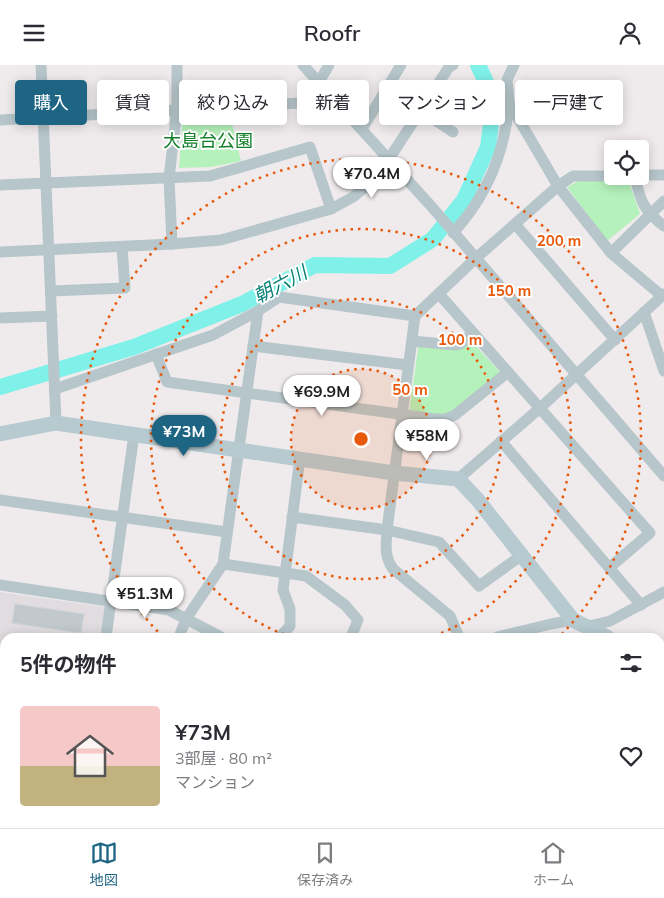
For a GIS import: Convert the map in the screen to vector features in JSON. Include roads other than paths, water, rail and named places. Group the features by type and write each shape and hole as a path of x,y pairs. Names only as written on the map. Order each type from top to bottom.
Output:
{"street":[{"path":"41,65 42,80"},
{"path":"172,244 169,178 177,109 177,65"},
{"path":"303,65 318,80"},
{"path":"320,80 329,65"},
{"path":"362,129 401,65"},
{"path":"451,231 465,219 490,180 501,149 507,124 509,103 507,80 514,65"},
{"path":"441,80 450,66"},
{"path":"87,115 297,103"},
{"path":"458,479 663,295 611,253 558,186 509,103"},
{"path":"0,120 15,119"},
{"path":"43,125 56,423"},
{"path":"358,125 431,206 576,375 661,468"},
{"path":"0,252 122,247 221,240 331,209 353,197 369,184 389,159 411,125"},
{"path":"442,125 453,132"},
{"path":"0,185 210,176 310,147 331,209"},
{"path":"649,175 664,175"},
{"path":"457,633 450,616 393,569 387,560 387,530 415,316 475,259 558,186 573,176 604,176"},
{"path":"636,185 638,194 650,215 664,226"},
{"path":"611,253 664,201"},
{"path":"515,224 615,340"},
{"path":"50,291 125,287 122,247"},
{"path":"439,294 650,533 609,568"},
{"path":"55,387 213,335 258,311 279,297 415,316"},
{"path":"181,633 186,619 223,564 258,311"},
{"path":"644,312 664,371"},
{"path":"0,318 52,316"},
{"path":"412,341 455,345 460,344 473,333"},
{"path":"253,346 408,365"},
{"path":"156,354 167,382 435,419 445,419 454,415 508,372"},
{"path":"0,434 56,423 394,473 458,479 477,499 579,624 598,633"},
{"path":"107,633 134,434"},
{"path":"501,441 641,605"},
{"path":"284,633 290,626 290,609 283,589 300,458"},
{"path":"0,501 227,532"},
{"path":"292,517 387,530 439,542 479,587 522,555"},
{"path":"223,564 306,576 345,605 358,620 353,633"},
{"path":"0,585 169,610 213,633"},
{"path":"514,633 551,624 610,621 664,592"}],"waterway":[{"name":"朝六川","path":"0,387 134,347 242,304 315,265 390,266 433,239 464,200 488,147 493,109 486,82 478,65"}],"park label":[{"name":"大島台公園","path":"208,140"}]}
